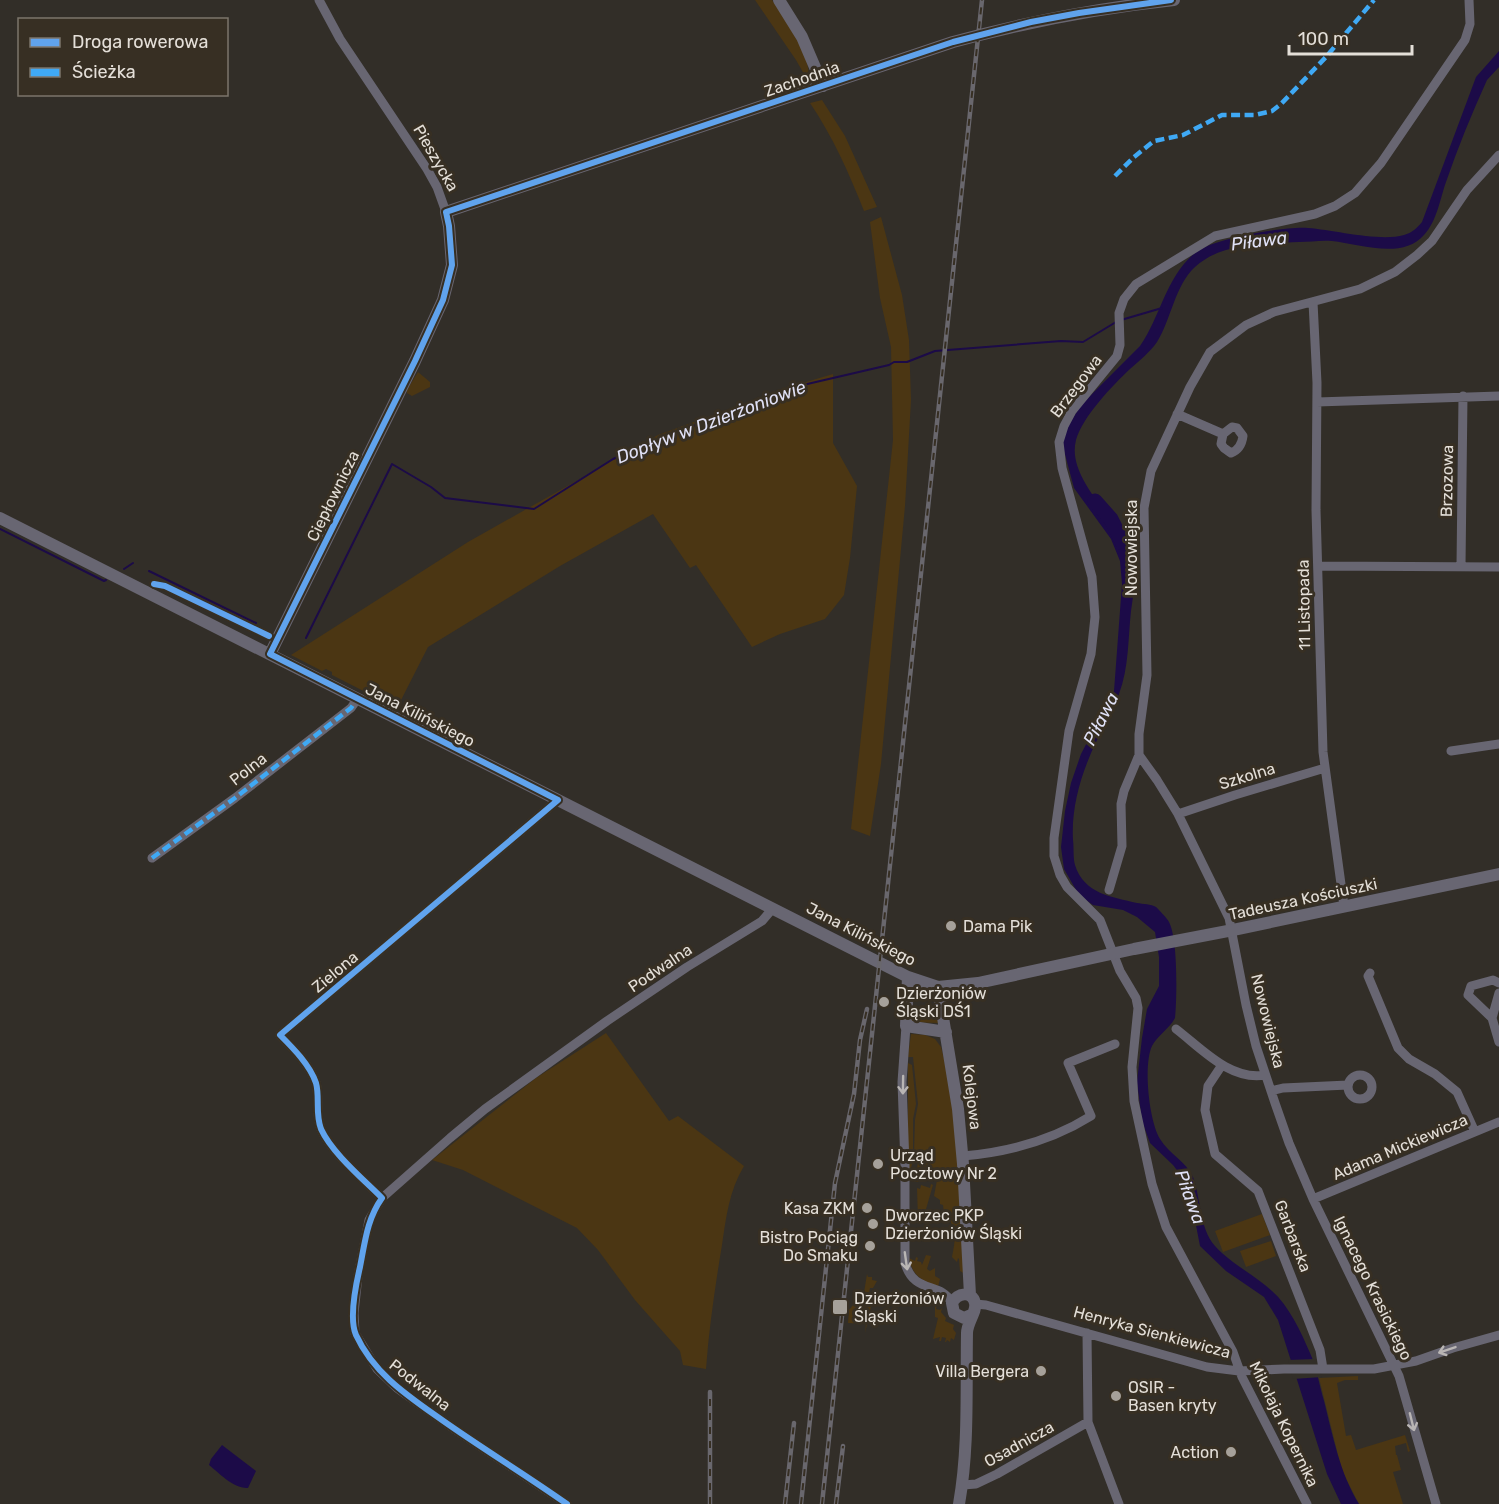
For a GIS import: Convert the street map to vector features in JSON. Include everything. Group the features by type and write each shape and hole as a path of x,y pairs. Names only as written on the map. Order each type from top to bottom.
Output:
{"street":[{"name":"Pieszycka","path":"319,0 340,39 427,169 437,187 446,212 451,247 450,276 443,300 421,350"},
{"path":"778,0 802,37 823,86"},
{"name":"Zachodnia","path":"446,212 953,42 1010,27 1079,13 1172,0"},
{"name":"Brzegowa","path":"1113,953 1100,920 1073,895 1060,875 1054,856 1054,838 1069,731 1091,654 1095,617 1092,577 1062,468 1059,442 1064,426 1072,411 1117,356 1120,345 1119,313 1124,299 1136,284 1206,240 1223,234 1315,214 1335,206 1355,193 1382,164 1465,40 1470,24 1469,0"},
{"name":"Nowowiejska","path":"1271,1091 1246,1005 1233,930 1224,905 1178,814 1139,755 1139,734 1147,675 1144,508 1151,471 1204,359 1226,339 1246,325 1274,312 1360,289 1395,272 1432,241 1467,190 1499,155"},
{"name":"11 Listopada","path":"1313,302 1323,752 1344,906"},
{"name":"Ciepłownicza","path":"270,654 421,350"},
{"name":"Brzozowa","path":"1461,566 1463,396"},
{"path":"1317,402 1499,396"},
{"path":"1177,414 1223,434"},
{"name":"Jana Kilińskiego","path":"0,518 908,977 938,987 978,983 1113,953"},
{"path":"1319,566 1499,567"},
{"name":"Polna","path":"152,858 351,708 358,698"},
{"path":"1451,750 1499,744"},
{"path":"1109,890 1122,846 1121,804 1139,755"},
{"name":"Szkolna","path":"1178,814 1325,768"},
{"name":"Zielona","path":"382,1198 342,1157 321,1130 318,1120 316,1083 305,1064 280,1035 558,800"},
{"name":"Tadeusza Kościuszki","path":"1113,953 1499,874"},
{"name":"Podwalna","path":"567,1504 456,1430 397,1388 377,1369 355,1333 354,1313 358,1276 369,1220 382,1198 450,1138 516,1085 678,973 762,921 773,908"},
{"name":"Mikołaja Kopernika","path":"1113,953 1120,971 1134,992 1138,1008 1132,1068 1133,1093 1140,1136 1155,1195 1173,1242 1233,1352 1239,1371 1306,1504"},
{"path":"1370,973 1368,976 1398,1048 1409,1059 1435,1074 1457,1092 1475,1132"},
{"path":"908,977 902,1082 905,1263 907,1270 915,1280 925,1287 945,1293 952,1303 954,1313 968,1306 956,1296 952,1303"},
{"path":"1499,983 1493,980 1471,986 1468,990 1471,999 1492,1018 1499,1042"},
{"name":"Kolejowa","path":"938,987 958,1109 969,1270 966,1453 959,1504"},
{"path":"1492,1018 1499,993"},
{"path":"906,1026 946,1032"},
{"path":"1176,1029 1222,1065 1246,1076 1265,1075"},
{"path":"963,1156 1028,1146 1074,1127 1091,1116 1068,1063 1115,1044"},
{"name":"Garbarska","path":"1222,1065 1208,1086 1205,1110 1215,1154 1258,1191 1320,1350 1322,1368"},
{"path":"1271,1091 1283,1088 1348,1085"},
{"name":"Ignacego Krasickiego","path":"1271,1091 1289,1143 1313,1199 1395,1366 1436,1504"},
{"name":"Adama Mickiewicza","path":"1313,1199 1499,1122"},
{"name":"Henryka Sienkiewicza","path":"968,1306 1088,1333 1207,1367 1239,1371 1374,1369 1395,1366 1499,1335"},
{"path":"1088,1333 1088,1422 1119,1504"},
{"name":"Osadnicza","path":"963,1485 976,1484 997,1474 1088,1422"}],"shaded area":[{"path":"755,0 772,0 784,18 803,51 809,72 808,81 796,60"},
{"path":"822,100 845,136 877,207 864,211 840,156 810,103"},
{"path":"881,217 902,295 909,340 911,400 905,506 881,764 870,836 851,829 893,440 891,347 880,298 870,222"},
{"path":"418,372 430,382 430,387 412,396 407,393 407,390"},
{"path":"833,374 833,443 857,486 844,595 825,619 780,634 752,647 696,565 690,568 653,514 560,566 428,647 397,708 332,675 332,672 326,669 322,671 291,655 468,542 658,435"},
{"path":"910,1006 937,1011 938,1023 911,1022"},
{"path":"606,1033 669,1121 678,1116 744,1166 735,1185 727,1215 712,1307 706,1369 683,1365 680,1351 635,1300 598,1250 577,1228 463,1170 432,1160 536,1078"},
{"path":"911,1034 925,1035 935,1039 941,1047 944,1059 956,1130 965,1274 960,1271 959,1259 957,1262 952,1257 955,1241 951,1216 947,1215 948,1211 944,1213 943,1205 934,1196 937,1180 933,1177 931,1181 930,1176 927,1175 926,1180 923,1176 918,1182 914,1181 915,1169 917,1169 918,1162 922,1162 923,1157 914,1154 918,1104 913,1057 908,1057"},
{"path":"908,1063 912,1065 916,1104 910,1163 912,1164 908,1180"},
{"path":"931,1184 933,1185 924,1216 922,1220 918,1219 917,1188 920,1189 921,1185 930,1188"},
{"path":"1262,1214 1270,1235 1223,1252 1215,1231"},
{"path":"1271,1241 1276,1256 1246,1267 1240,1251"},
{"path":"926,1255 931,1256 927,1269 930,1271 935,1268 935,1276 940,1279 938,1287 919,1277 910,1264 909,1258 915,1261 916,1257 922,1265"},
{"path":"867,1274 868,1277 872,1277 872,1280 877,1281 873,1288 870,1288 867,1303 872,1302 865,1333 866,1324 848,1323 849,1310 853,1305 862,1305"},
{"path":"935,1304 936,1309 942,1308 941,1312 946,1318 945,1321 954,1325 953,1329 956,1333 954,1340 951,1338 950,1342 947,1340 945,1342 946,1338 942,1337 941,1341 939,1341 940,1337 933,1339 938,1318 935,1317"},
{"path":"1358,1376 1358,1380 1345,1380 1337,1383 1346,1436 1351,1435 1356,1450 1405,1435 1410,1451 1408,1452 1406,1443 1395,1446 1401,1470 1393,1472 1403,1504 1359,1504 1342,1471 1319,1378"}],"water":[{"path":"1499,51 1499,67 1487,80 1481,92 1455,156 1435,217 1424,235 1415,243 1393,249 1328,241 1272,243 1231,249 1206,259 1188,274 1157,342 1099,402 1085,421 1076,440 1075,456 1080,472 1129,550 1135,577 1122,684 1087,764 1076,802 1073,827 1075,865 1085,882 1100,893 1154,906 1169,922 1175,955 1175,1018 1154,1042 1148,1066 1148,1093 1156,1131 1168,1149 1186,1166 1193,1177 1203,1222 1210,1239 1228,1258 1278,1297 1303,1337 1314,1365 1342,1467 1359,1504 1341,1504 1327,1474 1278,1320 1264,1297 1226,1271 1200,1246 1183,1178 1150,1143 1142,1121 1137,1082 1142,1038 1147,1009 1159,986 1159,957 1155,932 1137,917 1123,910 1093,905 1079,895 1064,869 1061,847 1071,783 1081,754 1114,691 1122,584 1120,561 1111,539 1074,488 1062,443 1068,426 1081,405 1140,346 1171,284 1196,252 1217,242 1283,229 1308,228 1357,235 1394,237 1409,233 1416,228 1422,222 1476,77"},
{"path":"222,1445 256,1471 248,1488 237,1486 209,1465"}],"pier":[{"path":"1316,1359 1322,1377 1293,1379 1288,1360"}],"waterway":[{"name":"Dopływ w Dzierżoniowie","path":"1121,320 1162,308"},
{"name":"Dopływ w Dzierżoniowie","path":"306,638 392,464 445,498 534,509 613,459 661,438 803,385 894,362 907,362 935,351 1061,341 1083,342 1116,322"},
{"name":"Piława","path":"1095,501 1111,519 1123,543"},
{"name":"Dopływ w Dzierżoniowie","path":"0,529 106,580"},
{"name":"Dopływ w Dzierżoniowie","path":"124,569 133,563"},
{"name":"Dopływ w Dzierżoniowie","path":"149,571 256,623"}],"railway":[{"path":"822,1504 982,0"},
{"path":"801,1504 835,1183 854,1094 860,1040 867,1009"},
{"path":"710,1392 710,1504"},
{"path":"785,1504 794,1423"},
{"path":"836,1504 843,1446"}],"marked path":[{"path":"1115,176 1154,141 1183,135 1222,115 1255,115 1272,111 1326,57 1374,0"},
{"path":"152,858 235,798 351,708 358,698"}],"cycle path":[{"path":"567,1504 457,1431 405,1393 382,1373 363,1349 354,1328 354,1301 367,1231 382,1198 348,1165 326,1138 319,1123 317,1088 313,1076 301,1057 280,1035 558,800 270,654 443,300 452,265 446,212 953,42 1031,22 1171,0"},
{"path":"154,584 165,586 269,636"}],"place":[{"name":"Dama Pik","path":"951,926"},
{"name":"Dzierżoniów Śląski DŚ1","path":"884,1002"},
{"name":"Urząd Pocztowy Nr 2","path":"878,1164"},
{"name":"Kasa ZKM","path":"867,1208"},
{"name":"Dworzec PKP Dzierżoniów Śląski","path":"873,1224"},
{"name":"Bistro Pociąg Do Smaku","path":"870,1246"},
{"name":"Dzierżoniów Śląski","path":"840,1307"},
{"name":"Villa Bergera","path":"1041,1371"},
{"name":"OSIR - Basen kryty","path":"1116,1396"},
{"name":"Action","path":"1231,1452"}]}
